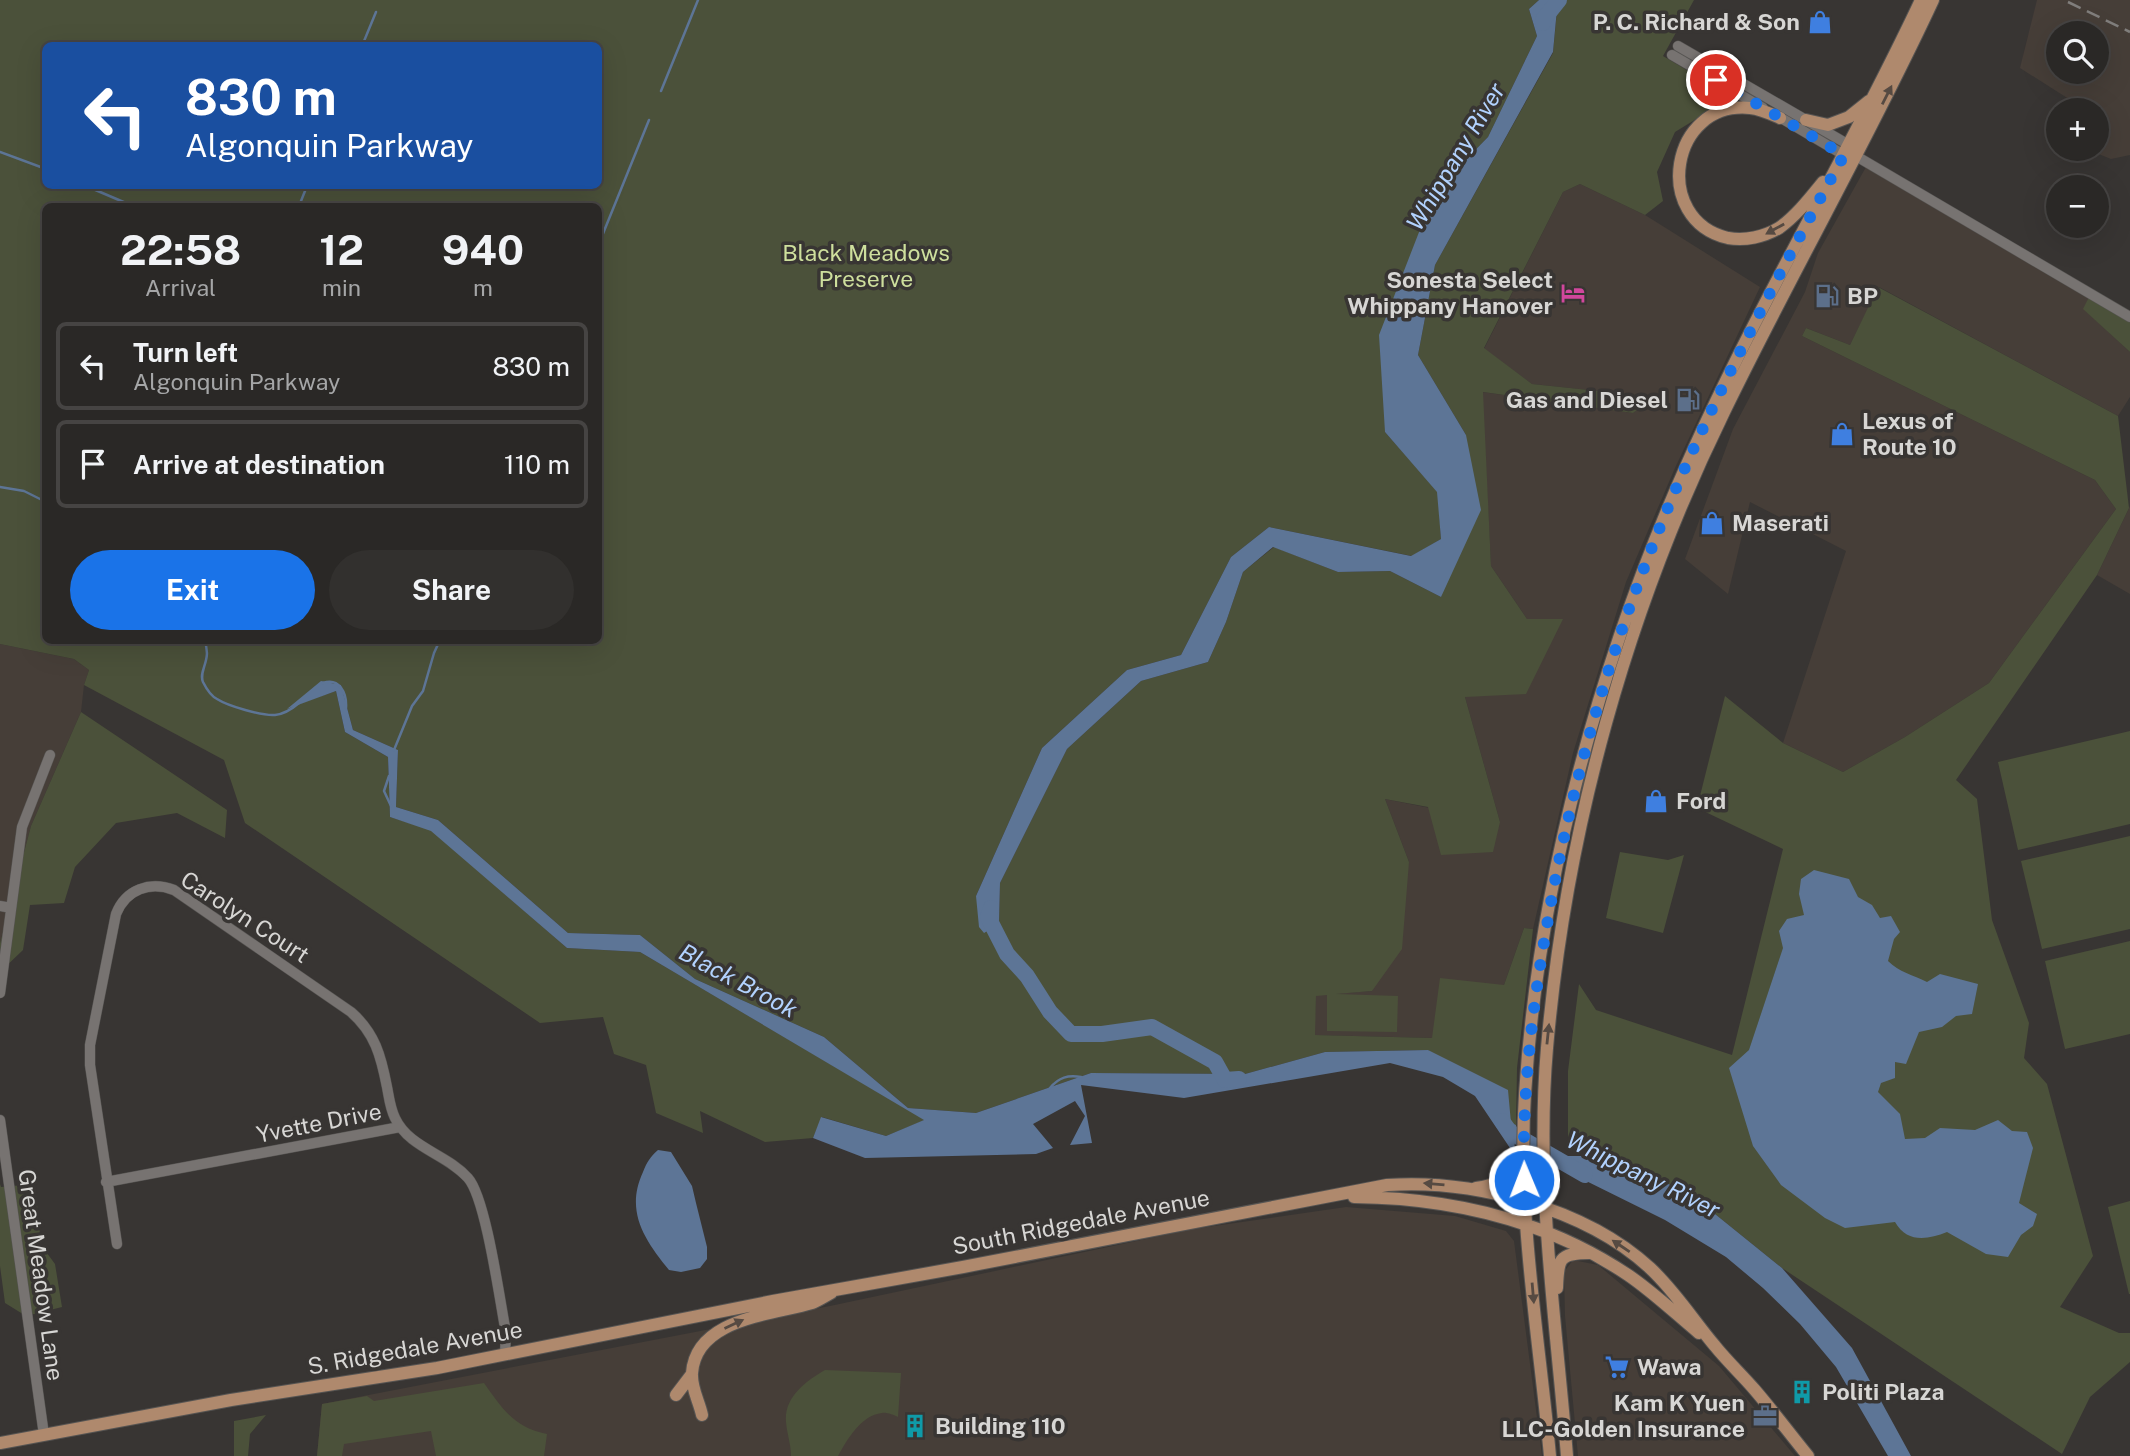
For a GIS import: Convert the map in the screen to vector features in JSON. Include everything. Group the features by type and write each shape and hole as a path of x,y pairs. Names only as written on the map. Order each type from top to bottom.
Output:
{"main road":[{"path":"1567,1456 1545,1231 1544,1102 1553,997 1577,849 1597,760 1629,649 1675,522 1723,413 1921,0"},
{"path":"1550,1456 1525,1203 1525,1096 1539,970 1565,826 1585,749 1631,606 1670,505 1720,393 1933,0"},
{"path":"1806,120 1828,125 1849,117 1874,96"},
{"path":"1780,118 1760,109 1731,109 1709,117 1691,134 1678,167 1680,191 1691,212 1708,229 1736,239 1748,239 1771,232 1791,219 1847,155"},
{"path":"1471,1189 1491,1186 1504,1179 1514,1169 1523,1149"},
{"name":"South Ridgedale Avenue","path":"837,1289 1405,1183 1471,1189 1544,1208 1588,1226 1649,1267 1673,1291 1715,1347"},
{"name":"South Ridgedale Avenue","path":"1333,1196 1421,1199 1545,1231 1592,1253 1641,1285 1715,1347"},
{"path":"1553,1309 1557,1296 1558,1267 1564,1257 1571,1253 1592,1253"},
{"path":"676,1395 692,1374 700,1351 724,1329 751,1317 815,1303 837,1289"},
{"name":"S. Ridgedale Avenue","path":"0,1443 231,1400 399,1374 837,1289"},
{"path":"1715,1347 1754,1389 1808,1456"},
{"path":"692,1374 694,1392 702,1415"}],"street":[{"path":"1847,155 1806,120 1675,51 1780,118 2130,317"},
{"path":"0,993 5,907 22,827 50,755"},
{"name":"Carolyn Court","path":"117,1244 91,1078 90,1045 116,914 132,892 147,886 174,890 351,1012 377,1044 391,1109 400,1127"},
{"name":"Great Meadow Lane","path":"0,1120 44,1435"},
{"name":"Yvette Drive","path":"106,1182 400,1127 411,1139 464,1173 476,1189 506,1333 505,1354"}],"shaded area":[{"path":"2037,0 2130,0 2130,155 2109,158 2109,98 2067,98 2020,68"},
{"path":"1866,167 2091,293 2084,309 2130,352 2130,397 2118,416 1879,287 1850,345 1806,328 1802,336 2095,480 2116,509 1989,683 1905,737 1843,772 1783,743 1846,551 1750,502 1728,594 1685,559 1733,429 1805,292 1818,253"},
{"path":"1580,184 1645,215 1760,287 1675,468 1626,582 1573,753 1533,929 1524,928 1504,985 1432,1038 1314,1035 1316,995 1372,991 1409,862 1385,799 1500,822 1465,697 1562,619 1527,619 1491,566 1482,392 1633,413 1653,397 1532,384 1484,349 1563,192"},
{"path":"2130,506 2130,594 2097,575"},
{"path":"0,644 74,659 89,670 84,685 81,712 31,826 0,943"},
{"path":"1346,1207 1455,1216 1506,1231 1514,1241 1542,1456 317,1456 322,1404 830,1306 1193,1229"},
{"path":"1573,1260 1598,1265 1719,1366 1795,1456 1578,1456 1565,1316 1564,1272"}],"green space":[{"name":"Black Meadows Preserve","path":"0,0 1539,0 1529,9 1537,36 1488,137 1435,191 1385,432 1438,492 1441,539 1412,556 1269,527 1231,557 1181,655 1127,670 1042,748 976,896 999,924 1000,883 1067,749 1141,681 1208,662 1226,622 1243,572 1274,547 1338,572 1390,571 1441,597 1466,435 1418,355 1435,265 1553,53 1557,10 1549,0 1694,0 1663,56 1732,97 1675,132 1657,172 1663,201 1645,215 1580,184 1563,192 1484,348 1532,384 1655,397 1633,413 1483,392 1491,566 1527,619 1563,619 1526,694 1465,697 1500,822 1493,852 1441,855 1428,807 1385,799 1409,862 1402,949 1372,991 1336,994 1398,996 1397,1032 1327,1031 1327,995 1316,996 1315,1035 1432,1038 1440,978 1504,985 1524,928 1533,929 1517,1068 1516,1125 1511,1124 1428,1050 1325,1052 1245,1074 1091,1073 976,1113 908,1108 824,1037 695,979 640,935 568,933 438,820 396,807 398,750 353,730 341,685 289,707 336,691 345,732 388,757 390,817 431,830 567,948 640,952 925,1120 886,1136 822,1117 813,1138 765,1142 700,1111 703,1133 656,1113 646,1065 614,1054 603,1017 540,1023 245,823 224,760 84,685 89,670 74,659 0,644"},
{"path":"1878,287 2118,416 2129,508 2097,575 1956,780 1977,799 1992,920 2029,1023 2024,1058 2047,1084 2093,1256 2060,1307 2119,1333 2130,1333 2130,1362 2090,1397 2062,1454 1782,1268 1689,1193 1568,1141 1568,1071 1579,984 1596,1010 1732,1055 1783,849 1697,808 1725,696 1783,743 1843,772 1905,737 1989,683 2116,509 2095,480 1802,336 1806,328 1850,345"},
{"path":"2091,293 2130,318 2130,352 2083,309"},
{"path":"81,712 227,810 225,838 177,813 116,823 75,867 64,903 30,905 23,950 0,972 0,943 31,826"},
{"path":"2130,731 2130,824 2018,850 1998,762"},
{"path":"2130,836 2130,929 2042,949 2021,861"},
{"path":"1620,852 1668,860 1684,855 1663,933 1606,918"},
{"path":"2130,941 2130,1034 2065,1049 2045,961"},
{"path":"0,1184 1,1187 35,1184 41,1245 55,1264 62,1307 26,1316 5,1303 0,1266"},
{"path":"2130,1201 2130,1294 2129,1294 2108,1207"},
{"path":"825,1370 901,1373 898,1417 884,1413 868,1418 856,1429 838,1456 791,1456 786,1413 792,1397"},
{"path":"484,1383 503,1409 517,1422 547,1434 544,1456 436,1456 431,1431 344,1444 342,1456 317,1456 322,1404 367,1396 374,1401"},
{"path":"266,1415 250,1434 248,1456 234,1456 234,1421"}],"water":[{"path":"1539,0 1549,0 1557,9 1553,52 1435,265 1418,355 1466,435 1481,510 1441,597 1390,571 1338,572 1273,547 1243,572 1226,622 1208,662 1141,681 1067,749 1000,883 999,924 984,933 979,927 976,896 1042,748 1127,670 1181,655 1231,557 1269,527 1411,556 1441,539 1437,492 1385,432 1379,335 1435,191 1488,137 1537,36 1529,9"},
{"path":"321,681 341,685 353,730 398,750 396,807 438,820 568,933 640,935 695,979 824,1037 908,1108 976,1113 1091,1073 1245,1074 1325,1052 1428,1050 1508,1090 1511,1123 1516,1125 1514,1154 1475,1096 1443,1077 1390,1063 1184,1098 1081,1085 1092,1143 1070,1145 1085,1116 1075,1101 1033,1124 1053,1148 1036,1154 865,1158 813,1138 821,1117 886,1136 924,1120 640,952 567,948 431,831 390,817 388,757 345,732 336,691 287,709"},
{"path":"1814,870 1849,879 1858,897 1872,905 1880,918 1891,916 1900,932 1894,939 1888,961 1897,968 1927,982 1940,974 1978,984 1972,1014 1956,1016 1942,1027 1919,1032 1906,1064 1895,1062 1895,1078 1881,1083 1878,1092 1900,1114 1905,1139 1925,1138 1940,1128 1975,1130 1998,1120 2012,1131 2027,1132 2033,1148 2019,1203 2037,1214 2033,1226 2021,1235 2008,1257 1986,1254 1947,1232 1925,1238 1911,1237 1895,1222 1845,1228 1825,1218 1781,1185 1753,1146 1729,1068 1749,1050 1783,948 1779,931 1787,919 1804,915 1799,894 1801,879"},
{"path":"658,1150 671,1152 692,1186 707,1247 707,1259 700,1268 681,1272 669,1270 645,1236 640,1224 636,1199 638,1186 647,1162"},
{"path":"1568,1156 1604,1156 1689,1193 1782,1268 1852,1348 1911,1456 1888,1456 1836,1367 1800,1324 1763,1288 1726,1257 1665,1220 1566,1171"}],"waterway":[{"path":"661,91 698,0"},
{"name":"Whippany River","path":"1543,23 1559,0"},
{"path":"364,42 376,12"},
{"path":"602,236 649,120"},
{"path":"0,152 42,168"},
{"path":"93,189 126,203"},
{"path":"300,203 306,189"},
{"name":"Black Brook","path":"0,487 24,491 42,500"},
{"name":"Black Brook","path":"205,644 207,653 202,678 215,698 269,715 285,712 299,703"},
{"path":"394,750 412,706 423,691 438,644"},
{"name":"Black Brook","path":"323,683 338,684 345,697 346,708"},
{"name":"Black Brook","path":"389,776 384,791 391,806"},
{"name":"Whippany River","path":"991,908 988,917 1007,954 1027,976 1050,1012 1071,1034 1102,1034 1152,1027 1215,1062 1225,1080 1239,1079"},
{"name":"Black Brook","path":"1050,1088 1064,1078 1081,1077"},
{"name":"Whippany River","path":"1502,1121 1510,1132 1585,1175"}],"railway":[{"path":"2068,2 2130,32"}],"place":[{"name":"P. C. Richard & Son","path":"1820,22"},
{"name":"Sonesta Select Whippany Hanover","path":"1573,293"},
{"name":"BP","path":"1827,296"},
{"name":"Gas and Diesel","path":"1688,400"},
{"name":"Lexus of Route 10","path":"1842,434"},
{"name":"Maserati","path":"1712,523"},
{"name":"Ford","path":"1656,801"},
{"name":"Wawa","path":"1617,1367"},
{"name":"Politi Plaza","path":"1802,1392"},
{"name":"Kam K Yuen LLC-Golden Insurance","path":"1765,1416"},
{"name":"Building 110","path":"915,1426"}],"route":[{"path":"1524,1180 1525,1096 1530,1032 1554,882 1585,749 1642,576 1687,463 1720,393 1844,155 1716,80"}]}
